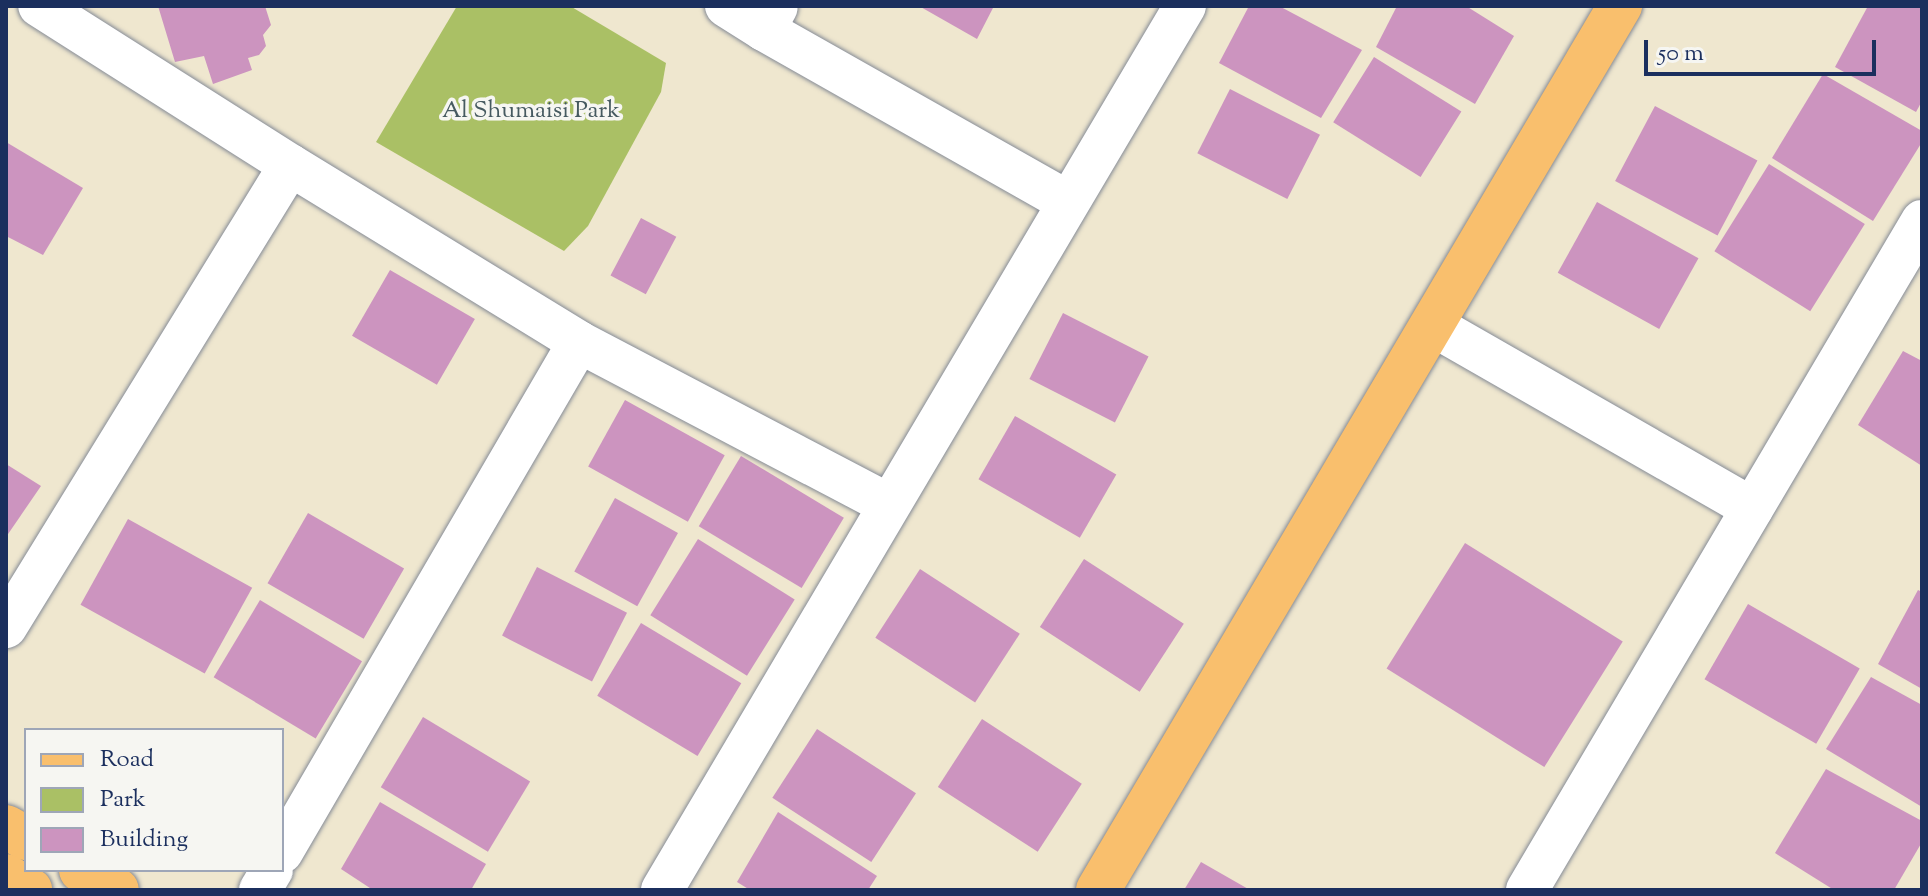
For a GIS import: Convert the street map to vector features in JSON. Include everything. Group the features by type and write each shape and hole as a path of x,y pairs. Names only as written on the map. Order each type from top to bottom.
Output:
{"main road":[{"path":"1098,890 1620,6"},
{"path":"6,827 24,837"},
{"path":"85,872 117,890"},
{"path":"6,876 30,890"}],"street":[{"path":"39,6 579,342 889,505"},
{"path":"726,6 771,18 1068,202"},
{"path":"662,890 1185,6"},
{"path":"6,627 290,165"},
{"path":"1527,890 1922,221"},
{"path":"1432,325 1752,508"},
{"path":"284,849 579,342"},
{"path":"260,890 271,872"}],"green space":[{"name":"Al Shumaisi Park","path":"457,6 570,6 666,63 661,92 588,226 564,251 376,142"}],"building":[{"path":"158,6 265,6 271,25 263,35 266,46 259,55 248,58 252,70 213,84 204,56 175,62"},
{"path":"919,6 994,6 977,39"},
{"path":"1249,6 1279,6 1362,50 1321,118 1219,63"},
{"path":"1397,6 1466,6 1514,36 1475,104 1376,47"},
{"path":"1868,6 1922,7 1922,101 1916,112 1835,67"},
{"path":"1374,57 1461,112 1421,177 1333,122"},
{"path":"1823,74 1922,131 1922,142 1873,221 1772,158"},
{"path":"1230,89 1320,135 1287,199 1197,153"},
{"path":"1655,106 1757,160 1718,236 1615,181"},
{"path":"6,142 83,188 43,255 6,236"},
{"path":"1769,164 1865,224 1810,311 1714,251"},
{"path":"1597,202 1698,258 1659,329 1558,273"},
{"path":"641,218 676,237 646,294 610,275"},
{"path":"390,270 475,319 437,385 352,336"},
{"path":"1063,313 1149,357 1115,423 1029,379"},
{"path":"1903,351 1922,361 1922,466 1858,425"},
{"path":"625,400 725,455 688,522 588,466"},
{"path":"1015,416 1116,474 1080,538 978,479"},
{"path":"741,456 844,518 802,588 699,526"},
{"path":"6,464 41,486 6,537"},
{"path":"615,498 678,533 637,606 574,571"},
{"path":"308,513 404,568 364,639 268,583"},
{"path":"128,519 252,588 205,674 80,605"},
{"path":"698,539 795,599 747,676 650,615"},
{"path":"1465,543 1623,642 1544,767 1387,669"},
{"path":"1084,559 1184,624 1140,692 1040,627"},
{"path":"537,567 627,613 592,681 502,636"},
{"path":"920,569 1020,634 975,703 875,638"},
{"path":"1918,590 1922,592 1922,689 1878,664"},
{"path":"260,600 362,661 316,738 214,677"},
{"path":"1748,604 1860,668 1816,744 1704,679"},
{"path":"641,623 741,683 698,756 597,696"},
{"path":"1871,677 1922,705 1922,807 1826,749"},
{"path":"423,717 530,781 488,852 381,787"},
{"path":"982,719 1082,784 1038,852 938,787"},
{"path":"817,729 916,793 871,862 772,798"},
{"path":"1826,769 1922,821 1922,842 1894,890 1834,890 1775,853"},
{"path":"380,802 486,864 471,890 373,890 341,869"},
{"path":"778,812 877,876 868,890 750,890 737,882"},
{"path":"1201,862 1250,890 1184,890"}]}
